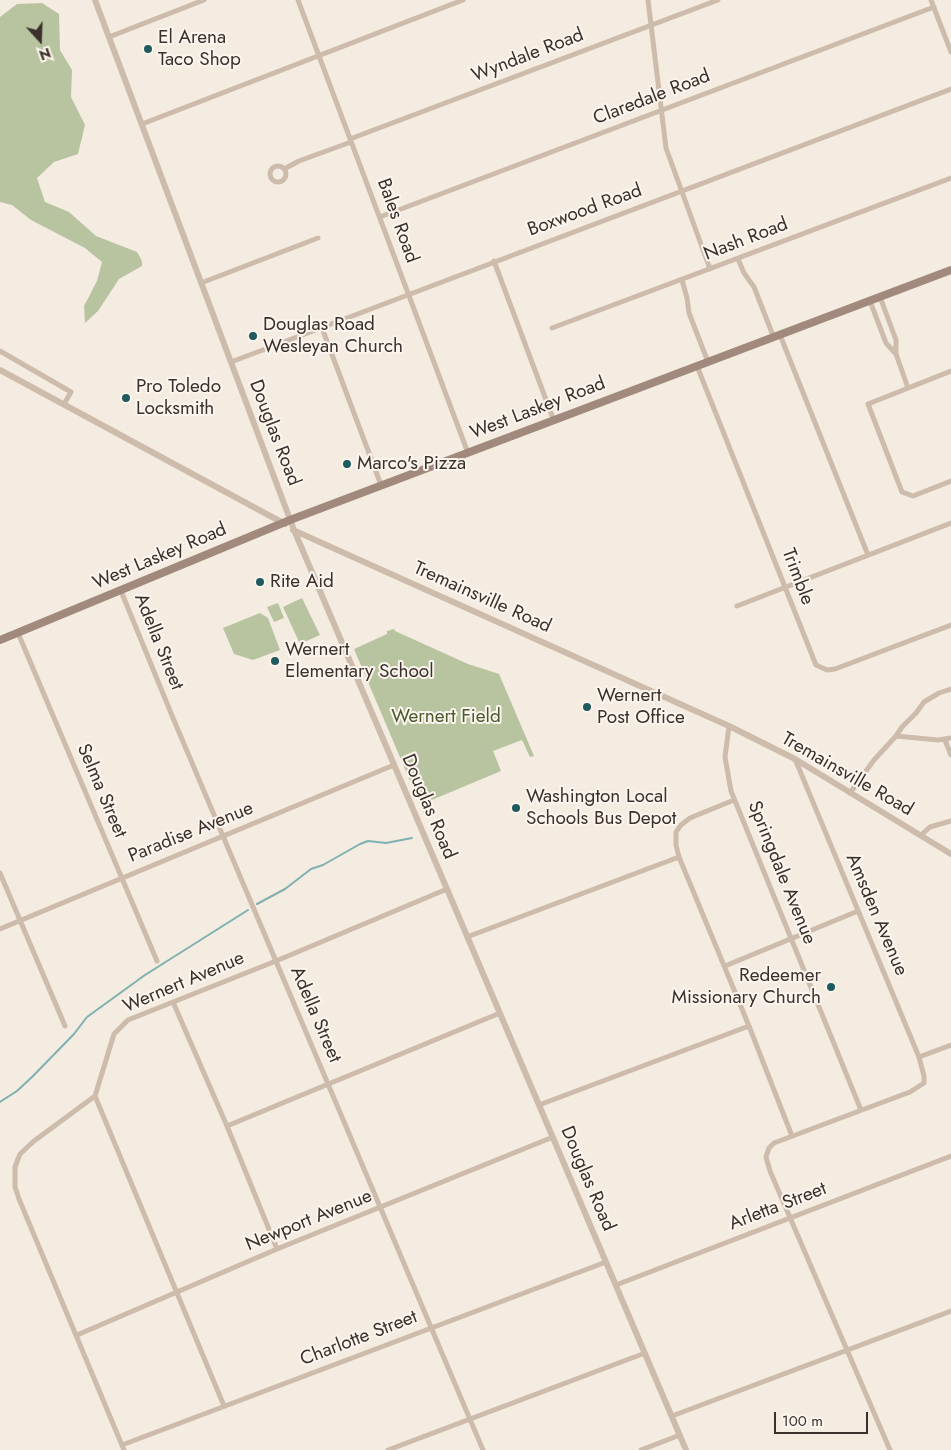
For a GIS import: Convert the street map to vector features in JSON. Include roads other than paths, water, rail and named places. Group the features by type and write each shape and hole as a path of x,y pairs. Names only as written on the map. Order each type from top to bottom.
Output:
{"main road":[{"name":"West Laskey Road","path":"0,640 287,521 951,270"}],"street":[{"name":"Douglas Road","path":"95,0 201,283 287,521 294,530 686,1450"},
{"path":"109,37 204,0"},
{"name":"Bales Road","path":"298,0 468,453"},
{"path":"142,124 463,0"},
{"path":"648,0 666,148 680,192 710,269"},
{"name":"Wyndale Road","path":"284,169 299,161 350,141 718,0"},
{"path":"931,0 951,52"},
{"name":"Claredale Road","path":"380,216 934,7"},
{"name":"Boxwood Road","path":"230,362 951,89"},
{"name":"Nash Road","path":"552,328 951,178"},
{"path":"201,283 318,238"},
{"path":"738,259 744,273 754,287 777,337 868,555"},
{"path":"494,261 554,421"},
{"path":"682,280 687,298 688,314 708,362"},
{"path":"880,297 896,340 896,354 908,388"},
{"path":"870,301 886,343 896,354"},
{"path":"322,328 380,485"},
{"path":"0,350 71,392 64,404"},
{"name":"Trimble","path":"697,366 816,665 827,670 951,625"},
{"path":"0,370 287,521"},
{"path":"951,371 868,404 902,492 913,496 951,481"},
{"path":"737,606 951,523"},
{"name":"Tremainsville Road","path":"294,530 729,726 795,760 951,854"},
{"name":"Adella Street","path":"121,591 327,1084 483,1450"},
{"name":"Selma Street","path":"18,633 157,961"},
{"path":"850,793 874,760 924,702 930,697 951,688"},
{"name":"Springdale Avenue","path":"729,726 725,757 734,800 862,1110"},
{"path":"896,736 945,740 951,738"},
{"path":"945,740 951,755"},
{"name":"Amsden Avenue","path":"795,760 919,1058 924,1076 924,1083 910,1092 862,1110"},
{"name":"Paradise Avenue","path":"0,929 121,877 224,837 394,765"},
{"path":"734,800 690,818 681,824 676,832 676,845 679,857 725,966 792,1136"},
{"path":"921,835 930,827 951,821"},
{"path":"468,937 679,857"},
{"path":"0,873 65,1026"},
{"name":"Wernert Avenue","path":"95,1096 114,1034 128,1020 276,961 447,889"},
{"path":"725,966 858,911"},
{"path":"173,1002 227,1126 277,1249"},
{"path":"227,1126 500,1013"},
{"path":"539,1105 749,1026"},
{"path":"919,1058 951,1045"},
{"path":"123,1448 15,1187 15,1167 20,1154 34,1141 95,1096 224,1406"},
{"path":"862,1110 774,1143 767,1151 766,1157 770,1171 890,1450"},
{"name":"Newport Avenue","path":"77,1335 277,1249 553,1137"},
{"name":"Arletta Street","path":"616,1285 951,1156"},
{"name":"Charlotte Street","path":"123,1448 224,1406 606,1262"},
{"path":"672,1416 951,1311"},
{"path":"388,1450 645,1353"},
{"path":"641,1450 680,1435"}],"waterway":[{"path":"257,904 285,889 311,869 323,865 360,844 368,841 386,843 412,838"},
{"path":"0,1102 17,1091 32,1077 74,1034 87,1017 145,975 248,910"}],"place":[{"name":"El Arena Taco Shop","path":"148,49"},
{"name":"Douglas Road Wesleyan Church","path":"253,336"},
{"name":"Pro Toledo Locksmith","path":"126,398"},
{"name":"Marco's Pizza","path":"347,464"},
{"name":"Rite Aid","path":"260,582"},
{"name":"Wernert Elementary School","path":"275,661"},
{"name":"Wernert Post Office","path":"587,707"},
{"name":"Washington Local Schools Bus Depot","path":"516,808"},
{"name":"Redeemer Missionary Church","path":"831,987"}],"park label":[{"name":"Wernert Field","path":"446,717"}]}
